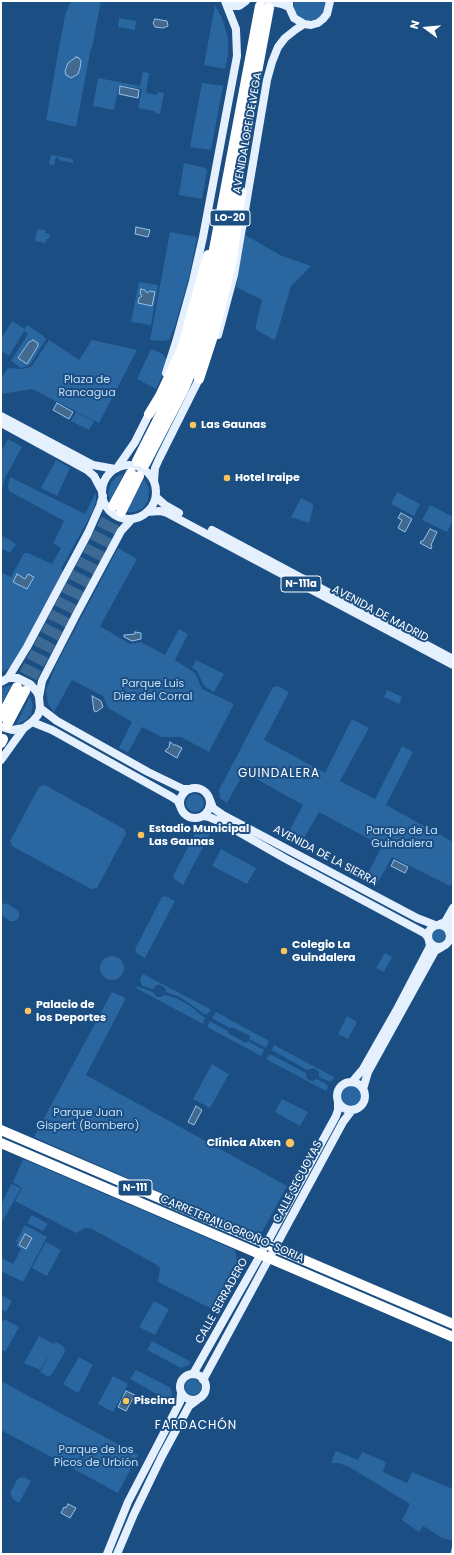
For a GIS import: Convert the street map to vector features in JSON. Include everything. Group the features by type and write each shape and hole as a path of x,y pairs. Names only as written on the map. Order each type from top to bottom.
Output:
{"highway":[{"name":"LO-20","path":"268,5 220,270 208,322 198,355 183,391 141,462 180,376 190,350 203,306 227,186 268,5"},
{"path":"199,379 214,333 232,261 247,154 246,131"},
{"path":"149,414 160,396 182,349 227,186"},
{"path":"117,509 132,471"},
{"path":"3,723 17,684"},
{"name":"CARRETERA LOGROÑO-SORIA","path":"3,1131 35,1151 227,1240 453,1337"},
{"name":"CARRETERA LOGROÑO-SORIA","path":"1,1143 35,1151 233,1229 453,1324"}],"main road":[{"path":"225,2 234,6 239,6 246,1"},
{"path":"268,5 289,4 294,18 304,24 311,25 323,19 327,14 330,1"},
{"path":"39,697 17,684 16,666 88,533 105,481 135,442 149,414 168,370 193,281 203,238 237,56 236,29 225,2"},
{"name":"AVENIDA LOPE DE VEGA","path":"154,481 155,468 213,350 223,320 234,275 266,87 272,62 278,47 285,38 304,24"},
{"path":"1,416 93,465 132,471 140,467 154,481 156,497 153,506 140,517 124,519 116,516 105,504 94,476 87,470 1,423"},
{"name":"AVENIDA DE MADRID","path":"156,497 165,505 453,659"},
{"name":"AVENIDA DE MADRID","path":"147,512 160,510 168,513 453,665"},
{"path":"1,760 20,729 32,722 38,715 42,681 121,531 132,519"},
{"path":"32,722 52,730 172,797 178,801 185,814 189,817 198,818 203,816 209,809 210,800 206,792 202,789 183,789 136,765 57,720 40,708"},
{"path":"3,723 5,729 20,729"},
{"path":"180,806 181,798 186,791 190,789"},
{"name":"AVENIDA DE LA SIERRA","path":"210,800 213,808 223,815 417,918 436,925"},
{"name":"AVENIDA DE LA SIERRA","path":"203,816 209,816 223,823 424,933 428,939"},
{"path":"352,1082 356,1083 365,1093 364,1102 358,1108 352,1110 344,1108 338,1102 337,1097 340,1088 343,1085 352,1082 363,1069 396,1011 430,946 428,939 429,930 436,925 445,922 453,908"},
{"path":"449,932 453,920"},
{"path":"363,1089 368,1072 435,951 448,943 450,939 449,932 445,926 436,925"},
{"path":"428,939 434,946 442,947"},
{"name":"CALLE SECUOYAS","path":"270,1238 336,1116 338,1102"},
{"name":"CALLE SECUOYAS","path":"266,1265 344,1120 352,1110"},
{"name":"CALLE SERRADERO","path":"193,1374 270,1238"},
{"name":"CALLE SERRADERO","path":"203,1380 266,1265"},
{"path":"107,1554 128,1502 178,1408 181,1400 181,1382 185,1377 193,1374 198,1376 203,1380 205,1392 189,1406 162,1456 134,1514 117,1554"},
{"path":"181,1394 186,1399 197,1400"}],"green space":[{"path":"71,1 101,1 76,127 46,120 65,15"},
{"path":"294,1 326,1 324,13 316,20 305,21 296,14 294,9"},
{"path":"215,5 222,18 228,38 228,54 225,69 204,65"},
{"path":"119,18 136,21 135,30 118,27"},
{"path":"143,72 149,73 146,93 157,95 158,92 164,93 160,114 155,113 155,111 138,108 142,89 119,85 114,110 93,106 98,78 140,86"},
{"path":"202,83 223,86 211,150 190,147"},
{"path":"51,155 73,159 73,163 59,160 59,158 56,157 54,165 49,164"},
{"path":"184,163 205,168 207,171 202,199 179,195"},
{"path":"37,229 45,230 45,233 50,234 49,238 46,240 46,243 35,241"},
{"path":"170,232 197,237 189,277 175,326 169,340 150,340"},
{"path":"245,235 282,256 311,266 291,286 274,340 255,329 262,300 236,287"},
{"path":"139,282 158,285 151,325 131,322"},
{"path":"12,321 25,329 27,325 44,336 46,339 30,365 21,368 11,361 28,334 24,331 9,356 1,351 1,339"},
{"name":"Plaza de Rancagua","path":"49,340 79,360 92,340 137,350 99,423 32,389 1,394 1,379 8,368 22,369 31,367"},
{"path":"151,349 163,354 167,360 165,369 156,389 137,379"},
{"path":"76,412 94,421 89,430 71,421"},
{"path":"8,439 22,447 6,476 1,492 1,452"},
{"path":"56,460 70,468 57,496 41,488"},
{"path":"124,473 110,501 108,492 111,483 116,477"},
{"path":"10,477 85,514 96,492 96,501 93,511 61,569 63,571 14,665 1,673 1,572 11,577 24,553 28,553 52,564 61,548 53,543 64,521 9,491 8,485"},
{"path":"144,479 149,488 148,500 146,504 142,509 134,512 126,512"},
{"path":"397,492 420,504 414,516 391,504"},
{"path":"301,498 313,505 309,523 291,517"},
{"path":"430,505 453,517 447,532 422,520"},
{"path":"1,535 16,544 10,553 1,548"},
{"name":"Parque Luis Díez del Corral","path":"118,548 137,559 100,626 130,644 141,642 165,655 179,629 188,634 175,660 195,673 202,689 234,704 209,752 181,737 162,737 142,727 128,753 119,748 132,722 108,708 103,696 72,680 54,712 48,704 46,690 56,665"},
{"path":"196,660 224,674 214,692 204,686 197,671 192,668"},
{"path":"12,685 1,705 1,688"},
{"name":"Parque de La Guindalera","path":"278,686 289,692 264,740 325,773 352,719 369,728 340,781 375,799 402,746 413,752 386,805 453,842 453,882 450,886 392,857 376,886 365,879 382,846 319,812 300,845 286,837 303,805 244,772 227,803 220,798 219,790 273,687"},
{"path":"387,690 402,697 399,704 384,697"},
{"path":"30,696 33,706 31,714 26,720 16,725"},
{"path":"45,785 124,829 126,834 97,888 91,889 12,846 10,841 39,787"},
{"path":"195,794 201,797 204,803 201,809 195,812 189,809 186,803 189,797"},
{"path":"203,825 213,828 183,885 174,879 173,876 198,828"},
{"path":"221,849 256,868 247,884 212,866"},
{"path":"165,896 175,901 145,958 137,954 135,949 162,897"},
{"path":"6,903 19,912 19,917 15,921 10,921 1,915 1,905"},
{"path":"439,926 446,929 449,936 446,943 439,946 432,943 429,936 432,929"},
{"path":"385,953 392,957 384,972 376,968"},
{"path":"112,956 121,959 124,968 121,977 112,980 103,977 100,968 103,959"},
{"path":"143,974 210,1009 210,1011 207,1014 204,1014 180,997 166,992 165,988 160,985 156,985 153,989 142,986 140,979"},
{"path":"137,986 153,992 157,997 165,995 176,998 189,1005 205,1018 203,1024 136,988"},
{"name":"Parque Juan Gispert (Bombero)","path":"112,992 124,997 125,1000 86,1075 287,1186 260,1236 34,1137"},
{"path":"216,1012 269,1041 266,1048 249,1039 250,1036 232,1027 230,1028 212,1018"},
{"path":"347,1016 357,1022 348,1039 338,1034"},
{"path":"210,1021 246,1043 248,1041 264,1050 261,1056 207,1027"},
{"path":"274,1045 334,1077 331,1082 319,1077 319,1072 314,1068 307,1070 272,1050"},
{"path":"270,1054 306,1073 306,1077 309,1080 312,1081 317,1079 326,1084 328,1087 326,1091 266,1059"},
{"path":"212,1064 229,1074 210,1108 193,1099"},
{"path":"348,1084 360,1087 363,1095 363,1099 359,1106 351,1109 343,1107 337,1100 341,1088"},
{"path":"282,1099 308,1112 300,1126 275,1112"},
{"name":"Parque Juan Gispert (Bombero)","path":"23,1159 235,1250 238,1269 216,1311 158,1282 160,1268 154,1263 92,1229 85,1228 76,1233 15,1201 22,1188 13,1182"},
{"path":"11,1184 21,1188 1,1224 1,1205"},
{"path":"32,1215 48,1224 43,1231 27,1223"},
{"path":"25,1225 47,1237 23,1282 1,1271 1,1258 13,1264 21,1249 16,1246 18,1243 16,1242"},
{"path":"46,1242 61,1250 47,1276 32,1268"},
{"path":"1,1295 12,1301 6,1312 1,1309"},
{"path":"154,1301 169,1309 155,1335 139,1327"},
{"path":"4,1319 19,1327 5,1352 1,1349 1,1324"},
{"path":"39,1336 54,1344 56,1342 64,1347 65,1352 52,1374 48,1377 40,1372 52,1348 40,1370 24,1363"},
{"path":"152,1341 191,1362 189,1365 181,1368 147,1350"},
{"path":"79,1357 93,1365 78,1393 63,1384"},
{"path":"136,1370 171,1388 172,1396 169,1401 130,1379"},
{"path":"113,1376 128,1384 113,1412 98,1404"},
{"path":"193,1379 199,1381 201,1387 199,1393 193,1395 187,1393 185,1387 187,1381"},
{"name":"Parque de los Picos de Urbión","path":"1,1381 138,1455 118,1493 1,1430"},
{"path":"336,1451 358,1460 362,1452 386,1462 383,1472 407,1483 412,1472 453,1489 453,1541 442,1538 423,1526 419,1532 402,1520 410,1504 351,1468 339,1463 331,1463"},
{"path":"24,1477 31,1481 19,1503 13,1499 10,1493 18,1478"}],"shaded area":[{"path":"155,19 167,21 168,26 163,28 155,27 153,23"},
{"path":"76,57 81,61 80,68 78,74 71,78 66,75 65,71 68,63"},
{"path":"120,86 139,90 138,98 119,94"},
{"path":"136,227 150,230 148,237 135,234"},
{"path":"141,289 145,290 147,293 150,291 155,292 152,306 138,303 139,298 142,296 140,293"},
{"path":"33,340 38,343 38,346 27,364 18,358 29,342"},
{"path":"57,403 73,412 69,419 53,410"},
{"path":"401,513 412,519 405,532 398,528 402,520 398,518"},
{"path":"430,529 437,532 431,545 431,549 420,543 423,541"},
{"path":"17,574 25,579 28,574 34,577 27,589 13,582"},
{"path":"135,632 141,633 141,639 132,641 124,637 124,635 135,634"},
{"path":"92,696 101,701 103,707 96,712 94,711"},
{"path":"170,742 182,748 177,758 165,751 169,747"},
{"path":"394,860 408,867 405,873 391,866"},
{"path":"196,1106 202,1110 194,1125 188,1122"},
{"path":"25,1234 32,1238 26,1249 19,1245"},
{"name":"Piscina","path":"126,1391 135,1395 126,1411 118,1407"},
{"path":"68,1504 76,1508 70,1518 61,1513 64,1507 66,1508"}],"waterway":[{"path":"451,1554 453,1546"}],"tunnel":[{"path":"17,687 113,506"},
{"path":"25,691 121,512"}],"place":[{"name":"Las Gaunas","path":"193,425"},
{"name":"Hotel Iraipe","path":"227,478"},
{"name":"Estadio Municipal Las Gaunas","path":"141,835"},
{"name":"Colegio La Guindalera","path":"284,951"},
{"name":"Palacio de los Deportes","path":"28,1011"},
{"name":"Clínica Alxen","path":"290,1143"},
{"name":"Piscina","path":"126,1401"}],"district":[{"name":"GUINDALERA","path":"279,774"},
{"name":"FARDACHÓN","path":"196,1426"}]}
